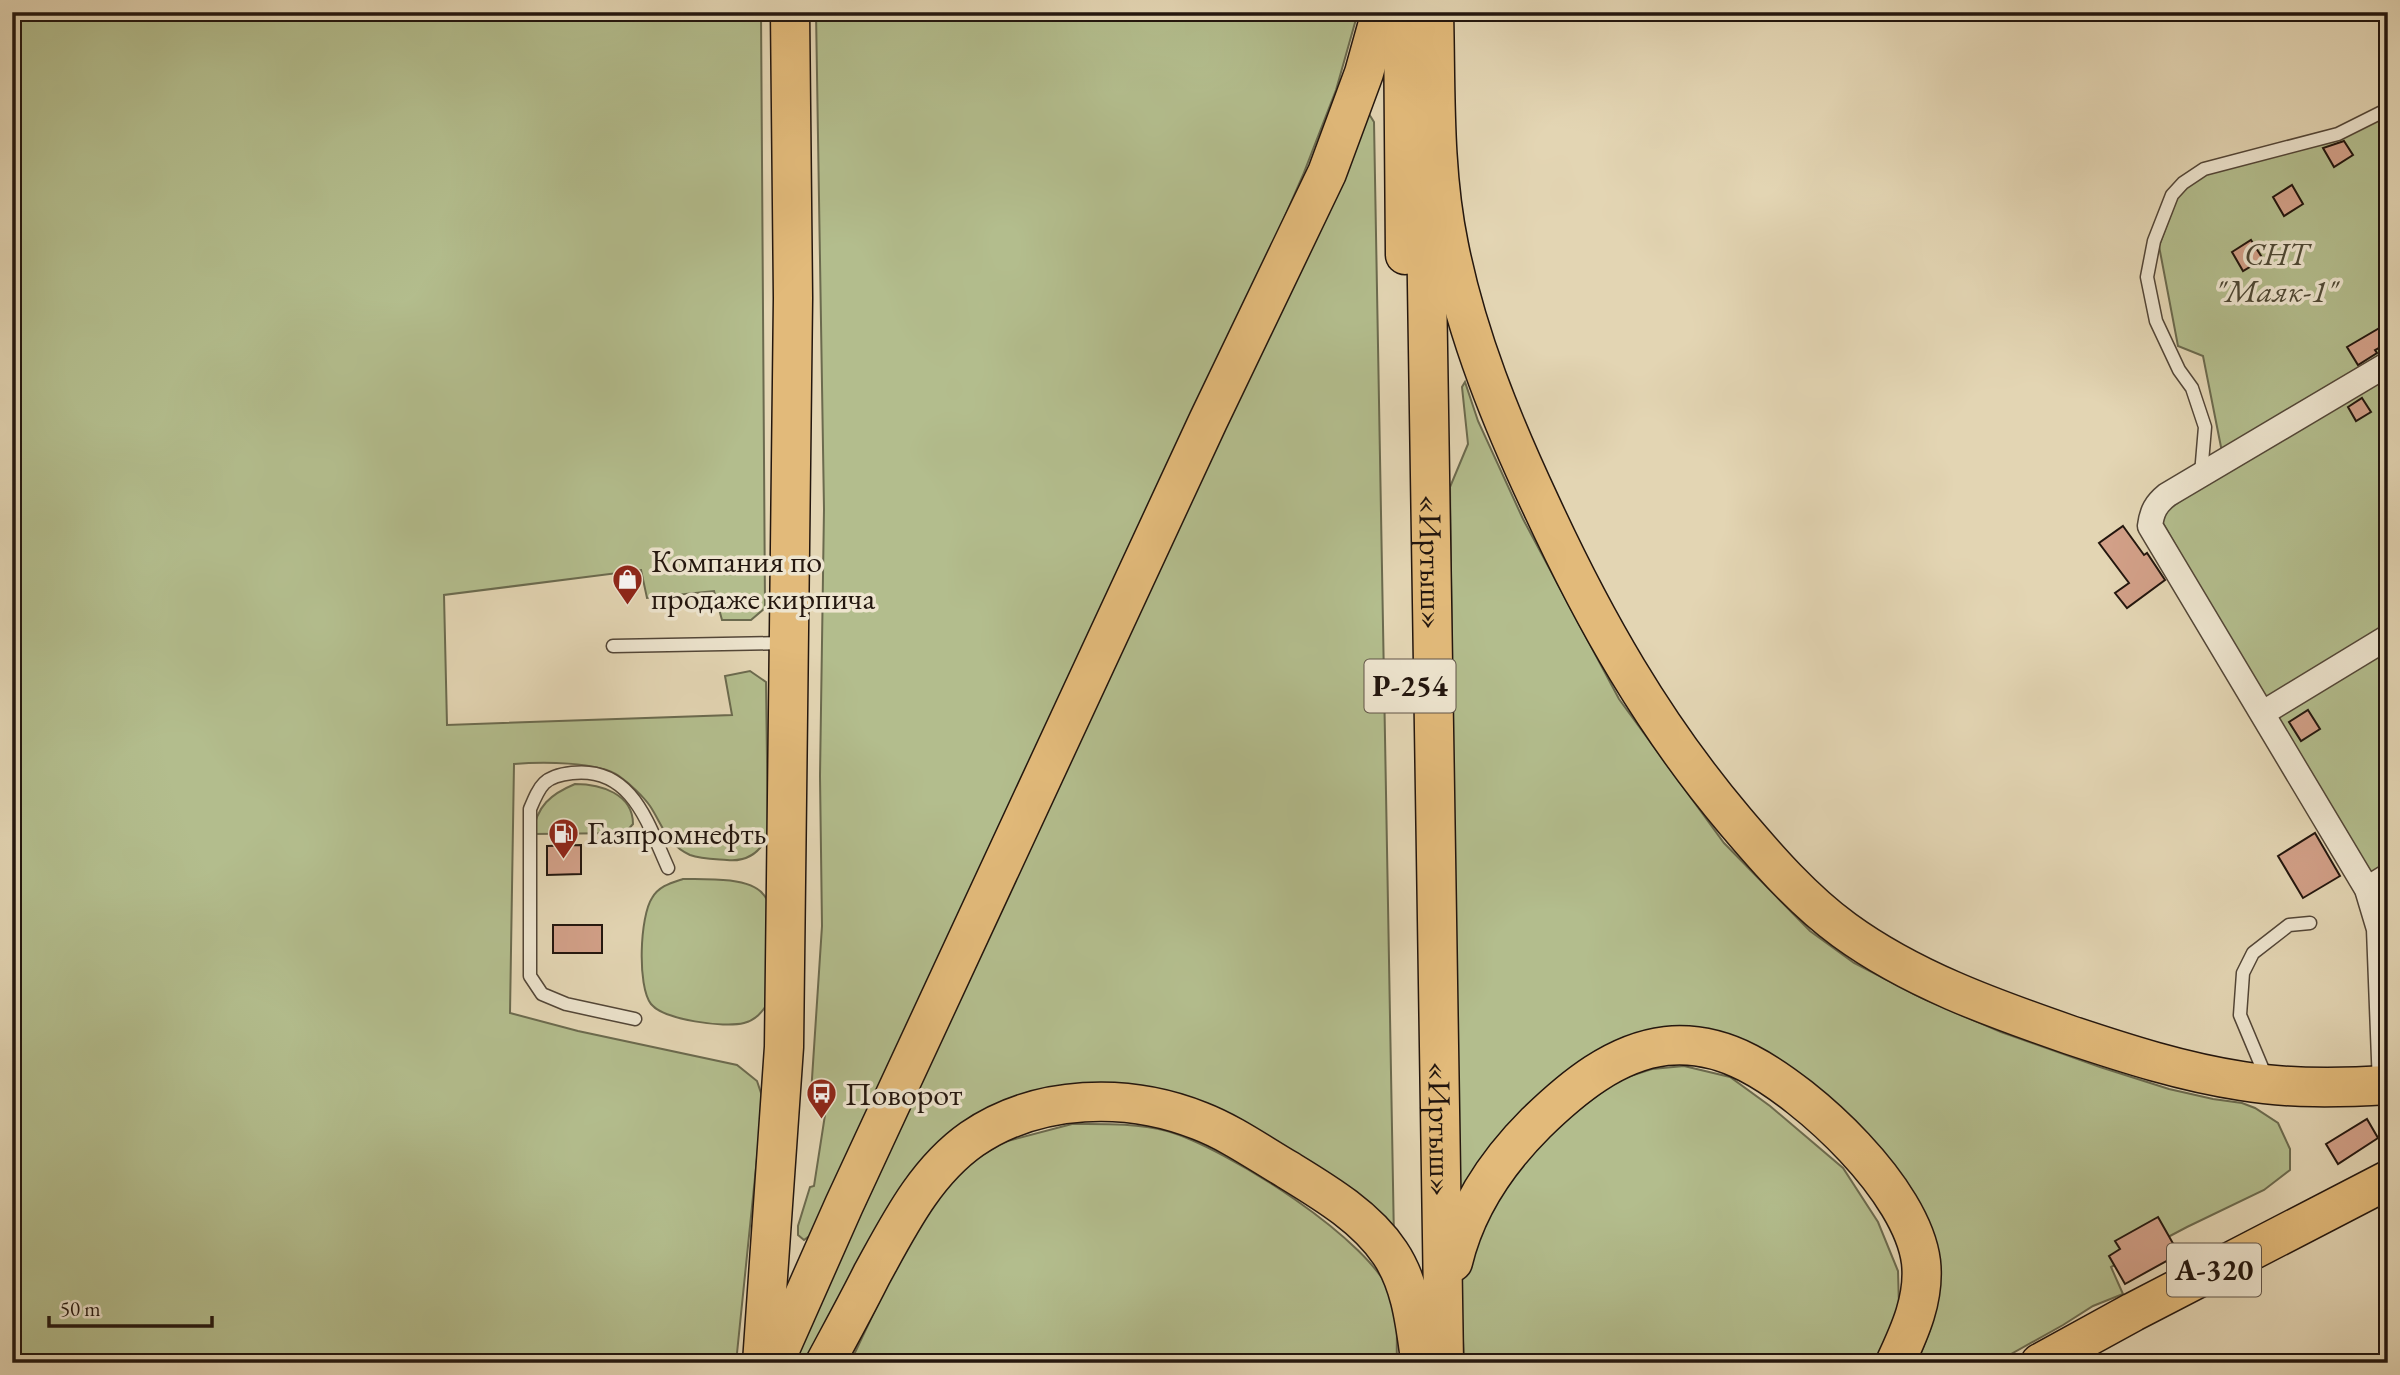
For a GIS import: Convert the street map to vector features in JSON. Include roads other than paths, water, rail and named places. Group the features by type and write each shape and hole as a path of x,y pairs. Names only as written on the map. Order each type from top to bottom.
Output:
{"main road":[{"path":"762,1363 784,1046 793,298 790,12"},
{"path":"774,1363 844,1205 1208,421 1327,173 1364,74 1381,12"},
{"name":"«Иртыш»","path":"1403,12 1409,663 1432,1354"},
{"name":"«Иртыш»","path":"1422,12 1432,1354"},
{"path":"1434,12 1438,183 1452,259 1479,355 1525,472 1587,602 1627,673 1713,795 1773,865 1816,908 1877,952 1909,970 1993,1007 2128,1054 2202,1074 2306,1087 2386,1085"},
{"path":"1432,1354 1457,1244 1467,1217 1504,1158 1554,1106 1599,1071 1641,1052 1664,1046 1684,1045 1724,1053 1769,1075 1849,1142 1891,1192 1916,1239 1921,1262 1917,1310 1895,1363"},
{"path":"825,1363 901,1223 927,1183 951,1157 971,1140 1016,1117 1067,1103 1094,1101 1123,1101 1155,1106 1203,1122 1321,1190 1377,1237 1399,1268 1415,1322 1432,1354"},
{"name":"А-320","path":"2040,1363 2388,1180"},
{"name":"А-320","path":"2092,1363 2155,1328 2388,1186"}],"street":[{"path":"2386,1085 2384,937 2367,889 2150,526 2151,513 2157,503 2167,495 2388,364"},
{"path":"2263,713 2388,637"},
{"path":"2367,889 2388,876"}],"lane":[{"path":"2201,475 2205,427 2192,388 2179,370 2156,321 2147,277 2154,241 2172,195 2183,183 2204,169 2338,134 2388,109"},
{"path":"613,646 788,643"},
{"path":"635,1019 566,1004 542,994 530,976 530,809 538,790 554,775 583,772 615,780 639,805 668,868"},
{"path":"2268,1084 2240,1015 2243,973 2253,953 2290,925 2310,923"}],"place":[{"name":"Компания по продаже кирпича","path":"628,606"},
{"name":"Газпромнефть","path":"564,860"},
{"name":"Поворот","path":"822,1121"}],"park label":[{"name":"СНТ \"Маяк-1\"","path":"2276,272"}]}
